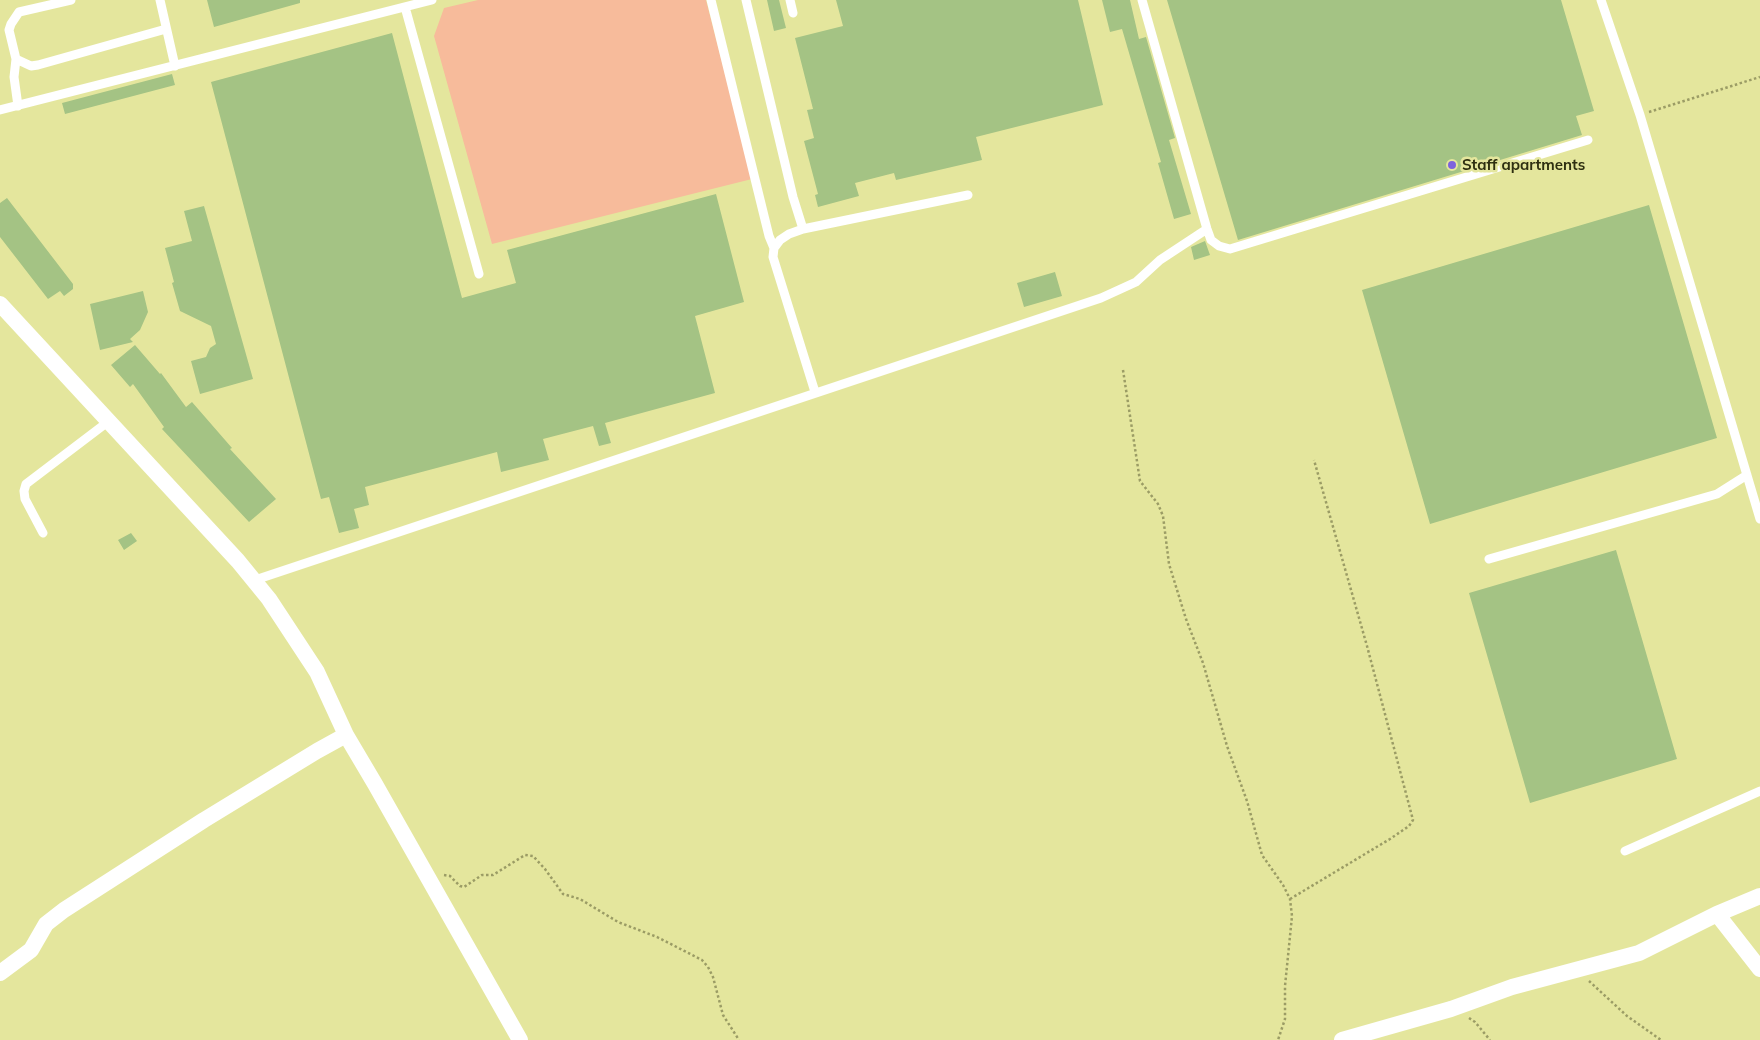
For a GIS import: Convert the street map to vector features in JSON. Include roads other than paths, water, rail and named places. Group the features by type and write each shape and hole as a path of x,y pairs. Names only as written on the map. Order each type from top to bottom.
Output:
{"street":[{"path":"0,304 255,580 317,672 346,735 520,1040"},
{"path":"0,973 31,950 46,924 64,910 204,820 346,735"},
{"path":"1342,1040 1452,1008 1512,987 1639,953 1718,914 1760,896"},
{"path":"1718,914 1760,969"}],"lane":[{"path":"18,106 14,77 16,60 9,30 11,24 19,12 72,0"},
{"path":"160,0 175,66"},
{"path":"0,110 432,0"},
{"path":"711,0 769,236 774,248 773,256 815,392"},
{"path":"746,0 793,197 803,229"},
{"path":"790,0 793,13"},
{"path":"1142,0 1207,229 1211,240 1219,246 1230,248 1588,140"},
{"path":"1601,0 1640,115 1760,520"},
{"path":"405,7 479,274"},
{"path":"16,60 31,66 38,65 166,29"},
{"path":"774,248 780,240 789,234 803,229 968,195"},
{"path":"255,580 1122,289 1136,282 1160,260 1207,229"},
{"path":"43,533 25,499 24,491 26,484 109,421"},
{"path":"1489,559 1717,494 1747,475"},
{"path":"1625,850 1760,790"}],"place":[{"name":"Staff apartments","path":"1452,165"}]}
